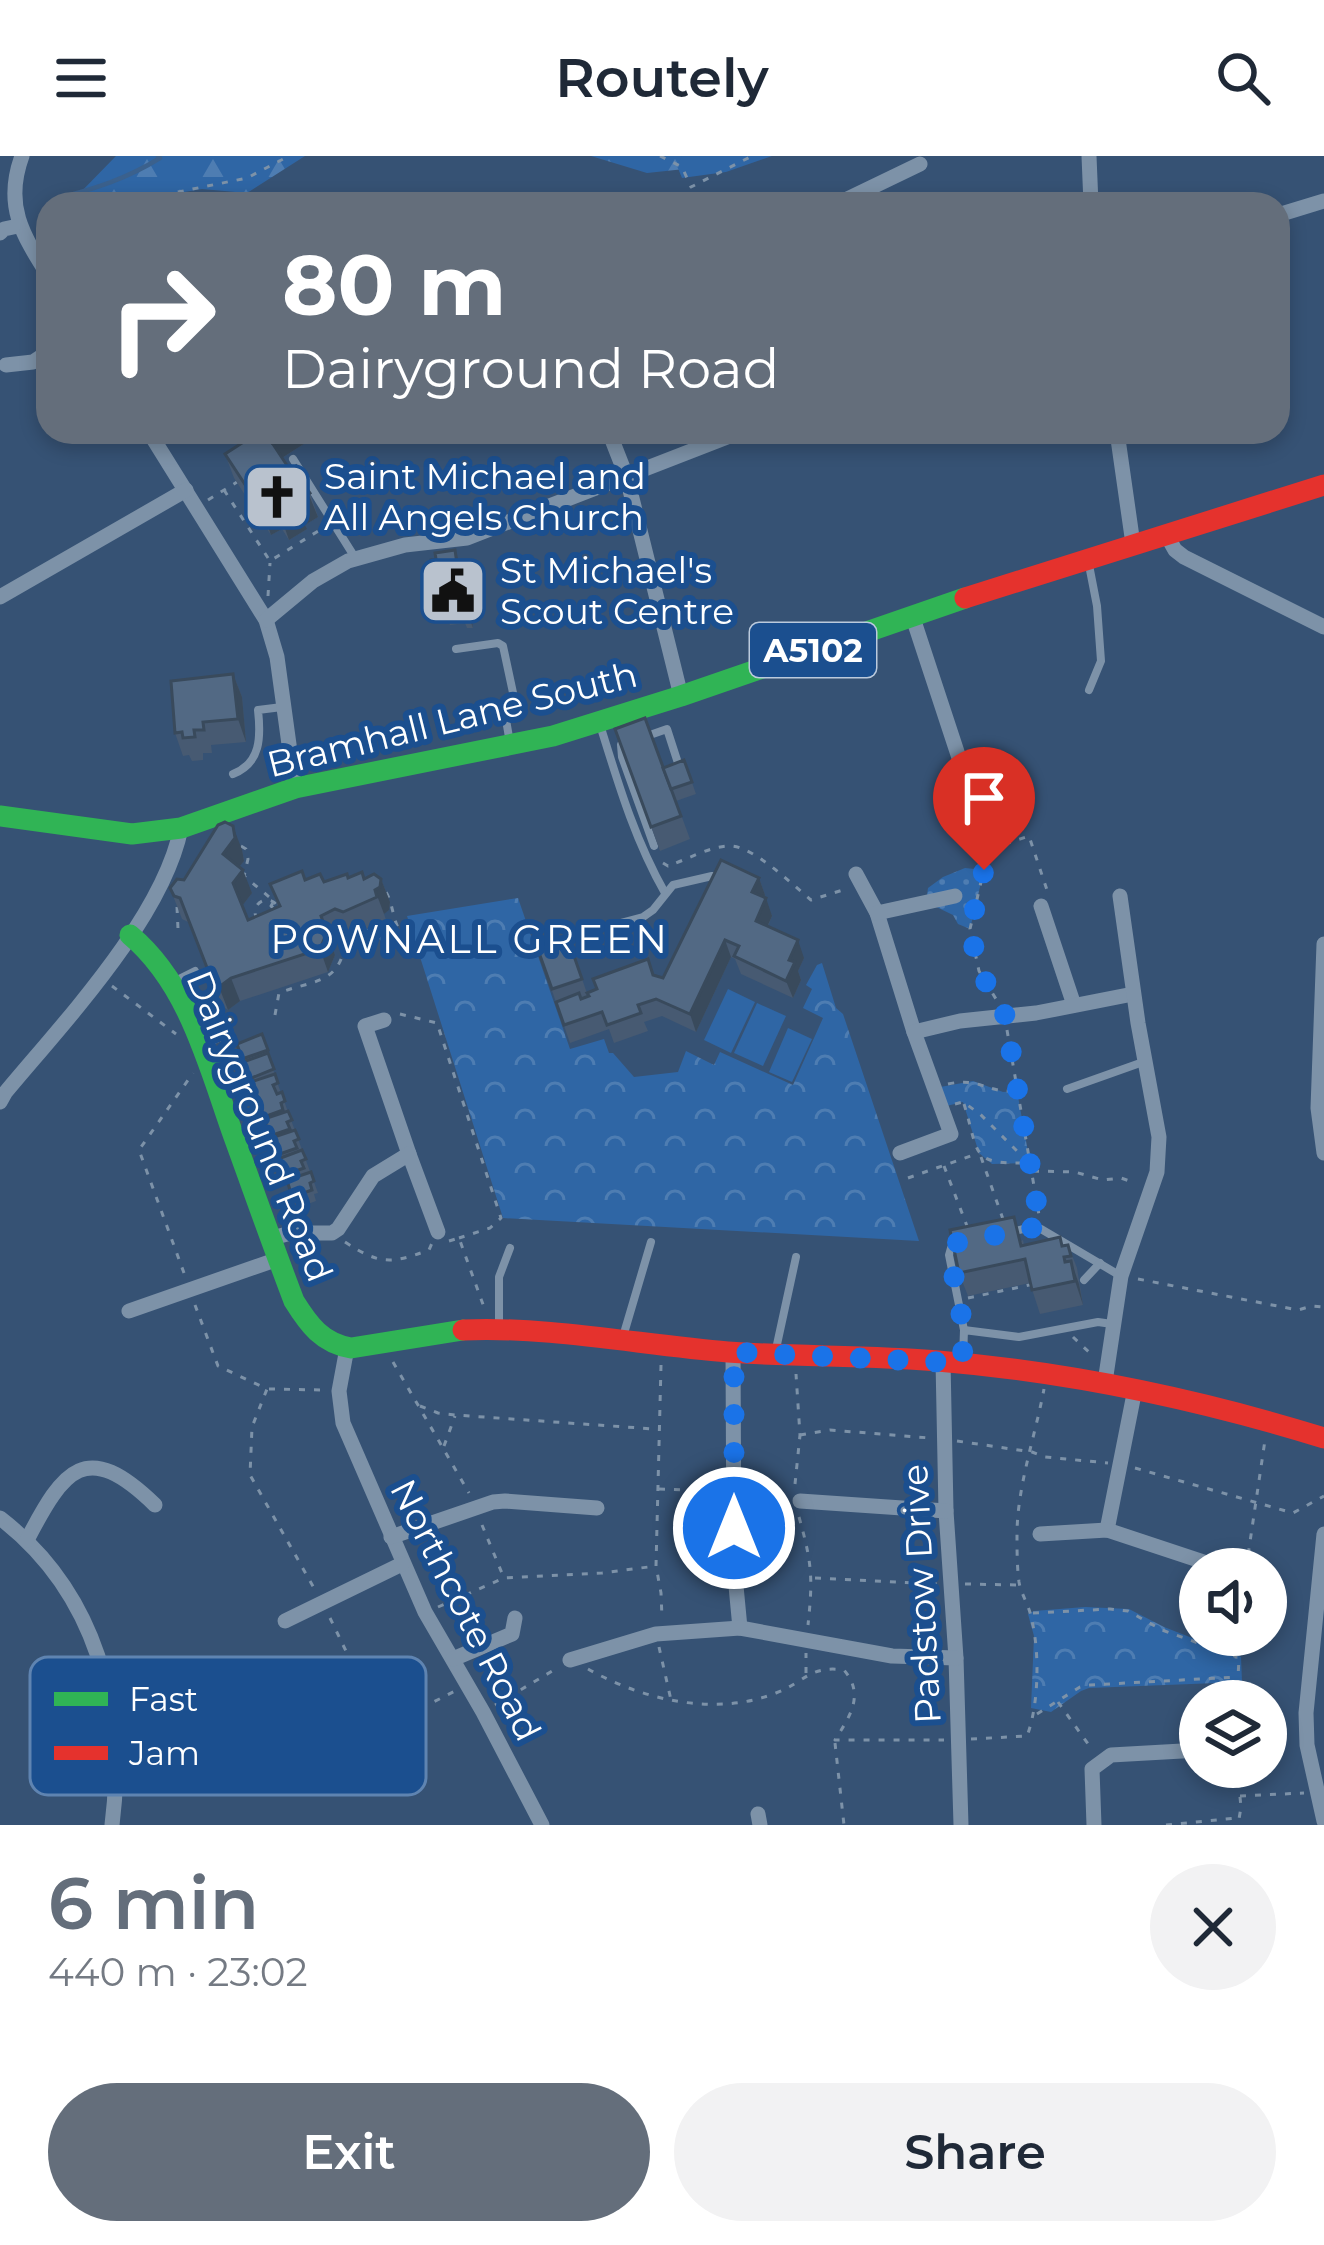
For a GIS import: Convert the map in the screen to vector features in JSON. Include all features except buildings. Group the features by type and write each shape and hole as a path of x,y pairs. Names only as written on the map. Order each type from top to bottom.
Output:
{"street":[{"path":"22,156 14,176 18,226 36,255"},
{"path":"1089,156 1090,192"},
{"path":"862,192 920,164"},
{"path":"1290,211 1324,201"},
{"path":"0,233 18,226"},
{"path":"6,365 36,360"},
{"path":"157,444 266,620 277,657 295,788"},
{"path":"614,444 627,478 681,696"},
{"path":"266,620 323,574 355,558 405,545 467,538 711,444"},
{"path":"1119,444 1133,544"},
{"name":"Bramhall Lane South","path":"0,816 132,834 181,827 295,788 553,736 912,615 1324,485"},
{"path":"0,597 186,490"},
{"path":"1166,534 1174,550 1184,556 1324,627"},
{"path":"912,615 989,848"},
{"path":"0,1102 130,934 165,877 181,827"},
{"path":"860,878 878,913 951,1134 899,1153"},
{"path":"878,913 955,896"},
{"path":"1106,1375 1121,1276 1157,1172 1159,1137 1120,896"},
{"path":"1041,907 1074,1005"},
{"name":"Dairyground Road","path":"130,934 154,956 171,983 203,1051 294,1300 310,1328 347,1348"},
{"path":"1324,944 1318,1108 1324,1153"},
{"path":"914,1032 1133,994"},
{"path":"384,1020 365,1026 438,1232"},
{"path":"129,1311 190,1290 275,1248 291,1233 332,1233 343,1225 373,1176 409,1154"},
{"path":"347,1348 424,1334 495,1329 734,1352 1106,1375 1135,1389 1324,1438"},
{"name":"Northcote Road","path":"347,1348 339,1390 343,1423 425,1612 542,1825"},
{"path":"734,1352 734,1564 740,1628"},
{"name":"Padstow Drive","path":"953,1362 944,1438 961,1825"},
{"path":"1107,1530 1135,1389"},
{"path":"27,1540 52,1493 85,1468 130,1481 155,1505"},
{"path":"391,1537 506,1501 597,1508"},
{"path":"800,1501 946,1511"},
{"path":"0,1518 41,1555 89,1629 98,1657"},
{"path":"1040,1534 1107,1530 1179,1554"},
{"path":"1324,1534 1306,1713 1307,1745 1324,1821"},
{"path":"285,1621 403,1564"},
{"path":"453,1659 512,1634 514,1618"},
{"path":"571,1660 659,1634 740,1628 892,1656 956,1658"},
{"path":"1094,1825 1092,1769 1111,1755 1179,1751"},
{"path":"112,1825 114,1795"}],"lane":[{"path":"293,459 355,558"},
{"path":"1088,558 1101,661 1089,690"},
{"path":"456,649 503,646 514,702 505,714 510,744"},
{"path":"647,706 656,733"},
{"path":"233,774 247,768 258,750 258,710 284,707"},
{"path":"605,719 621,745 654,845"},
{"path":"605,719 626,812 665,893"},
{"path":"621,745 667,729 678,763"},
{"path":"609,926 643,917 674,885 712,876"},
{"path":"171,983 195,971"},
{"path":"203,1051 223,1036"},
{"path":"1067,1089 1145,1062"},
{"path":"1008,1232 1041,1229 1121,1276"},
{"path":"953,1362 964,1330 951,1248 972,1239"},
{"path":"622,1341 651,1242"},
{"path":"495,1329 500,1277 511,1248"},
{"path":"775,1354 796,1257"},
{"path":"1084,1280 1100,1263"},
{"path":"964,1330 1019,1337 1098,1322 1113,1324"}],"path":[{"path":"178,192 247,178 289,156"},
{"path":"660,156 682,167 692,188 752,156"},
{"path":"196,507 236,482"},
{"path":"224,490 270,562 266,620"},
{"path":"270,562 325,527"},
{"path":"1041,907 1049,891 1029,836 989,848 970,929 979,970 1005,1015 1041,1229"},
{"path":"237,844 246,849 244,876 276,903"},
{"path":"654,857 668,866 736,846 811,900 860,878"},
{"path":"380,884 400,931 392,938 386,936"},
{"path":"178,929 176,910 185,902"},
{"path":"364,942 365,946 380,944 385,928 395,924"},
{"path":"364,942 368,929"},
{"path":"275,1015 279,993 306,982 319,983 344,948 364,942"},
{"path":"101,977 203,1051 139,1150 218,1366 267,1389 339,1390"},
{"path":"332,1233 383,1262 429,1250 438,1232 449,1241 490,1228 501,1218 437,1022 402,1014 384,1020"},
{"path":"935,1088 973,1081 1003,1092 1018,1091"},
{"path":"942,1107 963,1102 1030,1163"},
{"path":"963,1102 1008,1232"},
{"path":"980,1154 992,1164 1030,1163"},
{"path":"908,1178 980,1154"},
{"path":"944,1166 972,1239"},
{"path":"1031,1171 1121,1178 1151,1189"},
{"path":"459,1238 495,1329"},
{"path":"1121,1276 1298,1310 1324,1307"},
{"path":"960,1300 1034,1284"},
{"path":"1063,1329 1106,1375"},
{"path":"383,1345 468,1489 504,1578"},
{"path":"662,1345 656,1566 661,1593 659,1634 671,1700"},
{"path":"267,1389 252,1427 250,1475 348,1657"},
{"path":"418,1405 438,1413 658,1430"},
{"path":"443,1448 455,1414"},
{"path":"1248,1548 1268,1420"},
{"path":"800,1435 830,1430 944,1438 1045,1457 1122,1464 1293,1513 1324,1496"},
{"path":"657,1489 800,1501"},
{"path":"425,1612 504,1578 656,1566"},
{"path":"813,1578 1019,1585"},
{"path":"1031,1613 1128,1611 1162,1630 1237,1657 1237,1680"},
{"path":"1035,1715 1090,1685 1237,1676"},
{"path":"426,1706 467,1684"},
{"path":"1057,1700 1101,1762"},
{"path":"835,1740 844,1825"},
{"path":"1166,1825 1237,1822 1239,1788"},
{"path":"1240,1796 1318,1792"}],"green space":[{"path":"116,156 305,156 249,192 81,192"},
{"path":"591,156 720,156 722,165 647,173"},
{"path":"682,156 772,156 726,172 682,178 677,166"},
{"path":"965,868 984,870 970,929 926,902 928,888"},
{"path":"518,898 570,1049 604,1039 609,1053 634,1077 678,1072 686,1051 714,1065 720,1052 793,1085 823,1018 803,1008 812,989 806,985 822,963 919,1241 503,1218 407,916"},
{"path":"728,989 755,1002 731,1053 704,1040"},
{"path":"757,1003 786,1016 763,1066 734,1053"},
{"path":"788,1028 812,1039 792,1082 769,1072"},
{"path":"973,1081 1003,1092 1017,1091 1030,1163 992,1164 979,1153 963,1102 942,1107 935,1088"},
{"path":"1129,1609 1179,1633 1179,1656 1241,1657 1242,1680 1089,1688 1051,1712 1031,1708 1034,1636 1028,1614"}],"waterway":[{"path":"80,192 123,177 158,156"}],"traffic: fast":[{"path":"0,816 132,834 181,828 295,788 553,736 965,598"},
{"path":"130,935 168,977 195,1028 294,1301 311,1325 332,1342 351,1348 463,1330"}],"traffic: jam":[{"path":"965,598 1324,485"},
{"path":"463,1330 562,1333 728,1352 912,1359 1036,1372 1133,1389 1324,1438"}],"place":[{"name":"Saint Michael and All Angels Church","path":"277,497"},
{"name":"St Michael's Scout Centre","path":"453,591"}],"district":[{"name":"POWNALL GREEN","path":"470,939"}],"route":[{"path":"734,1528 734,1352 962,1363 964,1330 951,1248 955,1243 1041,1229 1005,1015 979,970 970,929 984,870"}]}
